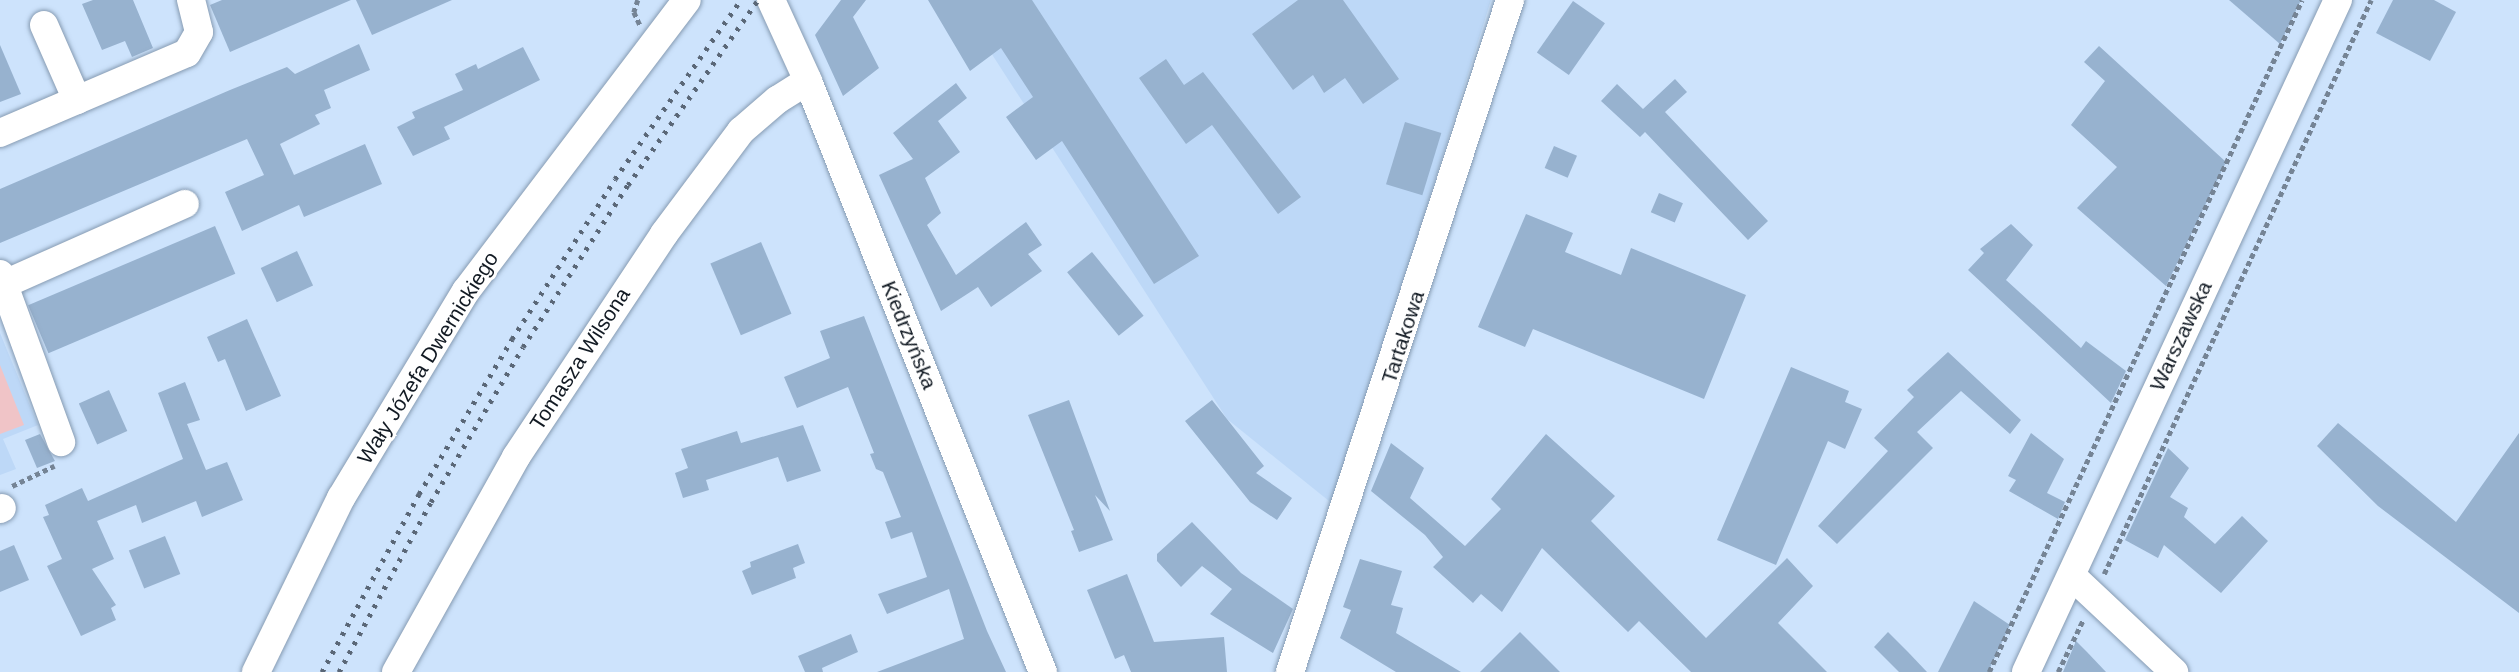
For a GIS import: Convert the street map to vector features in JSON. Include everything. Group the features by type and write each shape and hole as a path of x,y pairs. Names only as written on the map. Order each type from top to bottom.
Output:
{"street":[{"path":"0,133 187,53 199,32 191,0"},
{"name":"Wały Józefa Dwernickiego","path":"256,672 341,499 466,291 687,0"},
{"name":"Kiedrzyńska","path":"771,0 808,81 1043,672"},
{"name":"Tartakowa","path":"1290,672 1510,0"},
{"name":"Warszawska","path":"2026,672 2073,577 2338,0"},
{"path":"44,25 77,100"},
{"name":"Tomasza Wilsona","path":"396,672 516,457 657,245 741,131 776,100 808,81"},
{"path":"61,442 1,279 185,204"},
{"path":"2073,577 2174,672"}],"path":[{"path":"1989,672 2302,0"},
{"path":"2058,672 2371,0"},
{"path":"1,508 7,488 66,460 61,442"}],"shaded area":[{"path":"957,0 1491,0 1334,505 1227,419"},
{"path":"0,333 38,425 3,439 16,469 0,475"},
{"path":"0,365 24,425 0,434"}],"building":[{"path":"93,0 133,0 153,48 132,57 125,41 102,50 82,4"},
{"path":"222,0 351,0 230,52 210,5"},
{"path":"356,0 452,0 372,35"},
{"path":"841,0 866,0 853,17 879,68 843,96 815,35"},
{"path":"928,0 1032,0 1199,256 1154,284 1062,141 1036,160 1006,117 1033,97 1001,48 970,71"},
{"path":"1298,0 1343,0 1399,79 1363,104 1345,78 1324,93 1313,75 1293,90 1252,34"},
{"path":"2229,0 2301,0 2280,44"},
{"path":"2393,0 2434,0 2456,12 2430,61 2376,33"},
{"path":"1573,1 1605,23 1569,75 1537,53"},
{"path":"359,44 370,70 324,90 331,108 315,115 320,124 280,144 294,175 365,144 382,184 304,217 299,205 242,231 225,192 264,175 247,139 0,243 0,189 230,90 287,67 295,74"},
{"path":"0,45 21,94 0,102"},
{"path":"2099,46 2226,162 2166,286 2077,208 2117,167 2071,125 2105,81 2084,62"},
{"path":"523,47 540,80 444,127 450,139 413,156 397,127 415,118 412,112 463,90 455,74 476,64 478,69"},
{"path":"1166,59 1184,85 1203,72 1301,197 1278,214 1212,125 1186,144 1139,78"},
{"path":"1675,79 1687,92 1665,112 1768,221 1748,240 1645,132 1640,137 1601,101 1617,84 1643,109"},
{"path":"956,83 967,98 938,121 960,152 925,178 941,213 927,225 956,275 1026,222 1042,245 1028,254 1042,271 991,307 978,287 941,311 879,175 913,159 893,133"},
{"path":"1405,122 1441,133 1422,195 1386,184"},
{"path":"1554,146 1577,156 1568,178 1545,168"},
{"path":"1659,193 1683,203 1675,222 1651,212"},
{"path":"1526,214 1573,233 1565,252 1621,275 1631,248 1746,295 1704,399 1533,329 1525,347 1478,327"},
{"path":"2011,224 2033,245 2006,280 2081,348 2086,341 2126,371 2111,403 1968,270 1984,253 1980,249"},
{"path":"215,226 235,274 48,353 28,305"},
{"path":"761,242 791,314 741,335 710,263"},
{"path":"297,251 313,285 277,302 261,268"},
{"path":"1092,252 1144,316 1119,336 1067,272"},
{"path":"864,316 987,631 1006,672 877,672 964,639 949,589 887,614 878,594 927,577 912,532 891,539 885,522 901,517 883,472 876,469 870,454 874,453 848,387 797,408 784,377 830,358 820,331"},
{"path":"247,319 281,396 246,411 225,359 218,362 207,337"},
{"path":"1948,352 2021,420 2010,434 1961,391 1917,432 1933,448 1837,544 1818,526 1888,451 1874,438 1914,397 1907,390"},
{"path":"1791,367 1849,391 1845,402 1862,409 1845,449 1828,441 1776,565 1717,540"},
{"path":"185,382 200,420 187,424 206,470 227,462 243,500 202,517 196,501 142,523 136,505 97,521 114,559 92,569 116,605 111,608 116,620 81,636 47,566 62,559 43,517 49,515 45,505 82,488 88,501 183,459 158,393"},
{"path":"109,390 127,431 97,445 79,403"},
{"path":"1069,400 1110,511 1095,495 1113,540 1079,552 1071,531 1074,530 1028,415"},
{"path":"1212,400 1264,466 1256,473 1292,498 1277,520 1250,502 1185,421"},
{"path":"2338,423 2456,522 2519,433 2519,613 2378,506 2317,446"},
{"path":"803,425 821,471 787,482 778,457 706,480 709,490 683,498 675,473 688,468 681,449 737,431 741,443"},
{"path":"2031,433 2064,459 2047,493 2065,502 2058,519 2009,491 2016,480 2008,476"},
{"path":"40,434 55,461 37,468 25,440"},
{"path":"1546,434 1615,496 1591,521 1706,638 1787,558 1813,586 1778,623 1827,672 1691,672 1639,621 1628,632 1542,548 1502,612 1481,594 1473,603 1433,567 1443,557 1425,535 1371,491 1391,443 1424,468 1410,498 1465,546 1501,509 1491,499"},
{"path":"2168,448 2189,468 2170,497 2188,508 2184,517 2215,544 2242,516 2268,541 2221,593 2164,545 2158,558 2125,540"},
{"path":"1192,522 1241,573 1293,609 1273,653 1210,614 1232,589 1202,566 1181,587 1157,561 1157,554"},
{"path":"165,536 180,574 144,589 129,551"},
{"path":"798,544 805,563 793,568 796,578 752,595 742,571 751,567 750,562"},
{"path":"14,545 29,580 0,592 0,551"},
{"path":"1360,559 1402,571 1391,605 1403,608 1396,633 1461,672 1396,672 1340,638 1351,610 1343,607"},
{"path":"1127,574 1154,642 1224,637 1227,672 1131,672 1124,655 1115,659 1087,590"},
{"path":"1974,601 2010,625 1988,672 1938,672"},
{"path":"1520,632 1560,672 1480,672"},
{"path":"1888,632 1927,672 1899,672 1874,647"},
{"path":"851,634 858,652 822,668 823,672 805,672 798,656"},
{"path":"2076,641 2087,652 2106,672 2063,672"}],"railway":[{"path":"322,672 419,494 512,339 615,179 741,0"},
{"path":"339,672 431,502 523,347 628,185 758,0"}]}
